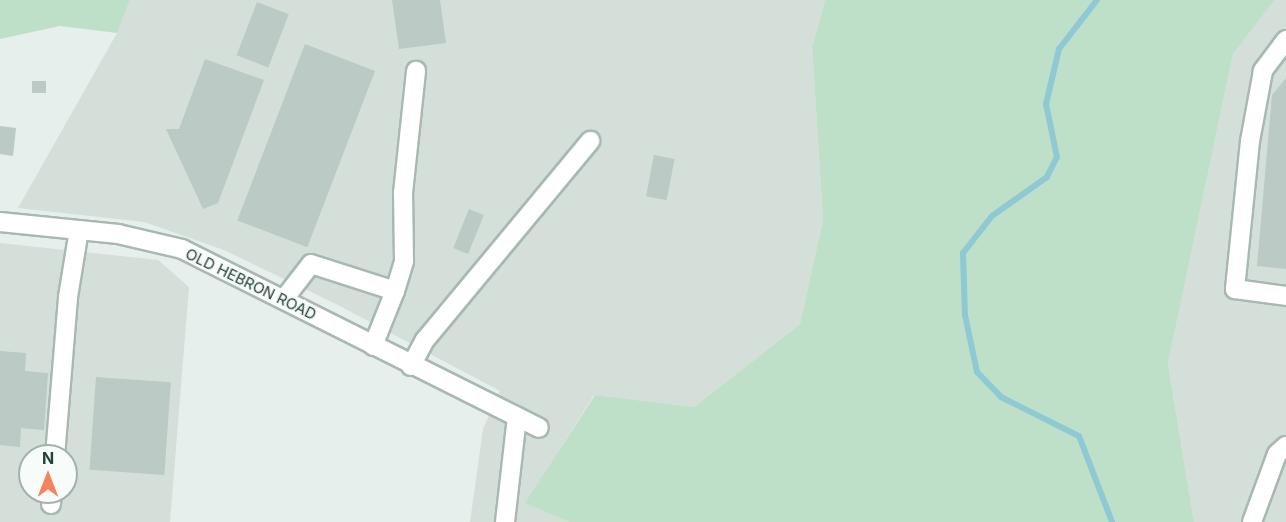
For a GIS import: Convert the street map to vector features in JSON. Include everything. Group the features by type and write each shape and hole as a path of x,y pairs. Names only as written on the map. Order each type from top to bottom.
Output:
{"street":[{"path":"1286,40 1263,70 1250,141 1235,289 1286,296"},
{"path":"373,346 396,291 404,261 403,193 416,70"},
{"path":"416,368 425,340 590,141"},
{"name":"OLD HEBRON ROAD","path":"0,222 118,234 182,249 284,298 416,368 539,428"},
{"path":"56,444 68,297 79,230"},
{"path":"284,298 311,264 396,291"},
{"path":"505,522 517,417"},
{"path":"1252,522 1277,454 1286,446"}],"shaded area":[{"path":"130,0 825,0 812,47 823,220 800,324 694,407 594,395 526,503 569,522 470,522 483,429 500,391 336,304 224,250 144,222 18,208 117,33"},
{"path":"1275,0 1286,0 1286,522 1194,522 1168,364 1233,54"},
{"path":"0,243 158,260 189,287 170,522 0,522"}],"green space":[{"path":"0,0 130,0 117,33 60,26 0,39"},
{"path":"825,0 1275,0 1233,54 1168,364 1194,522 569,522 525,503 595,395 694,407 800,324 823,220 812,47"}],"building":[{"path":"392,0 440,0 446,43 399,49"},
{"path":"257,2 289,14 268,67 237,55"},
{"path":"305,44 375,71 307,247 237,220"},
{"path":"205,59 264,80 218,203 203,209 166,129 179,129"},
{"path":"1286,78 1286,269 1257,266 1272,95"},
{"path":"32,81 46,81 46,93 32,93"},
{"path":"0,126 16,128 13,156 0,154"},
{"path":"654,155 675,159 667,200 646,196"},
{"path":"469,209 484,215 468,254 453,248"},
{"path":"0,351 26,353 25,371 48,373 44,430 21,428 18,447 0,445"},
{"path":"96,377 171,382 164,475 90,470"}],"waterway":[{"path":"1097,0 1059,49 1046,104 1057,157 1047,177 992,216 963,253 965,315 977,372 1001,397 1079,436 1112,522"}]}
